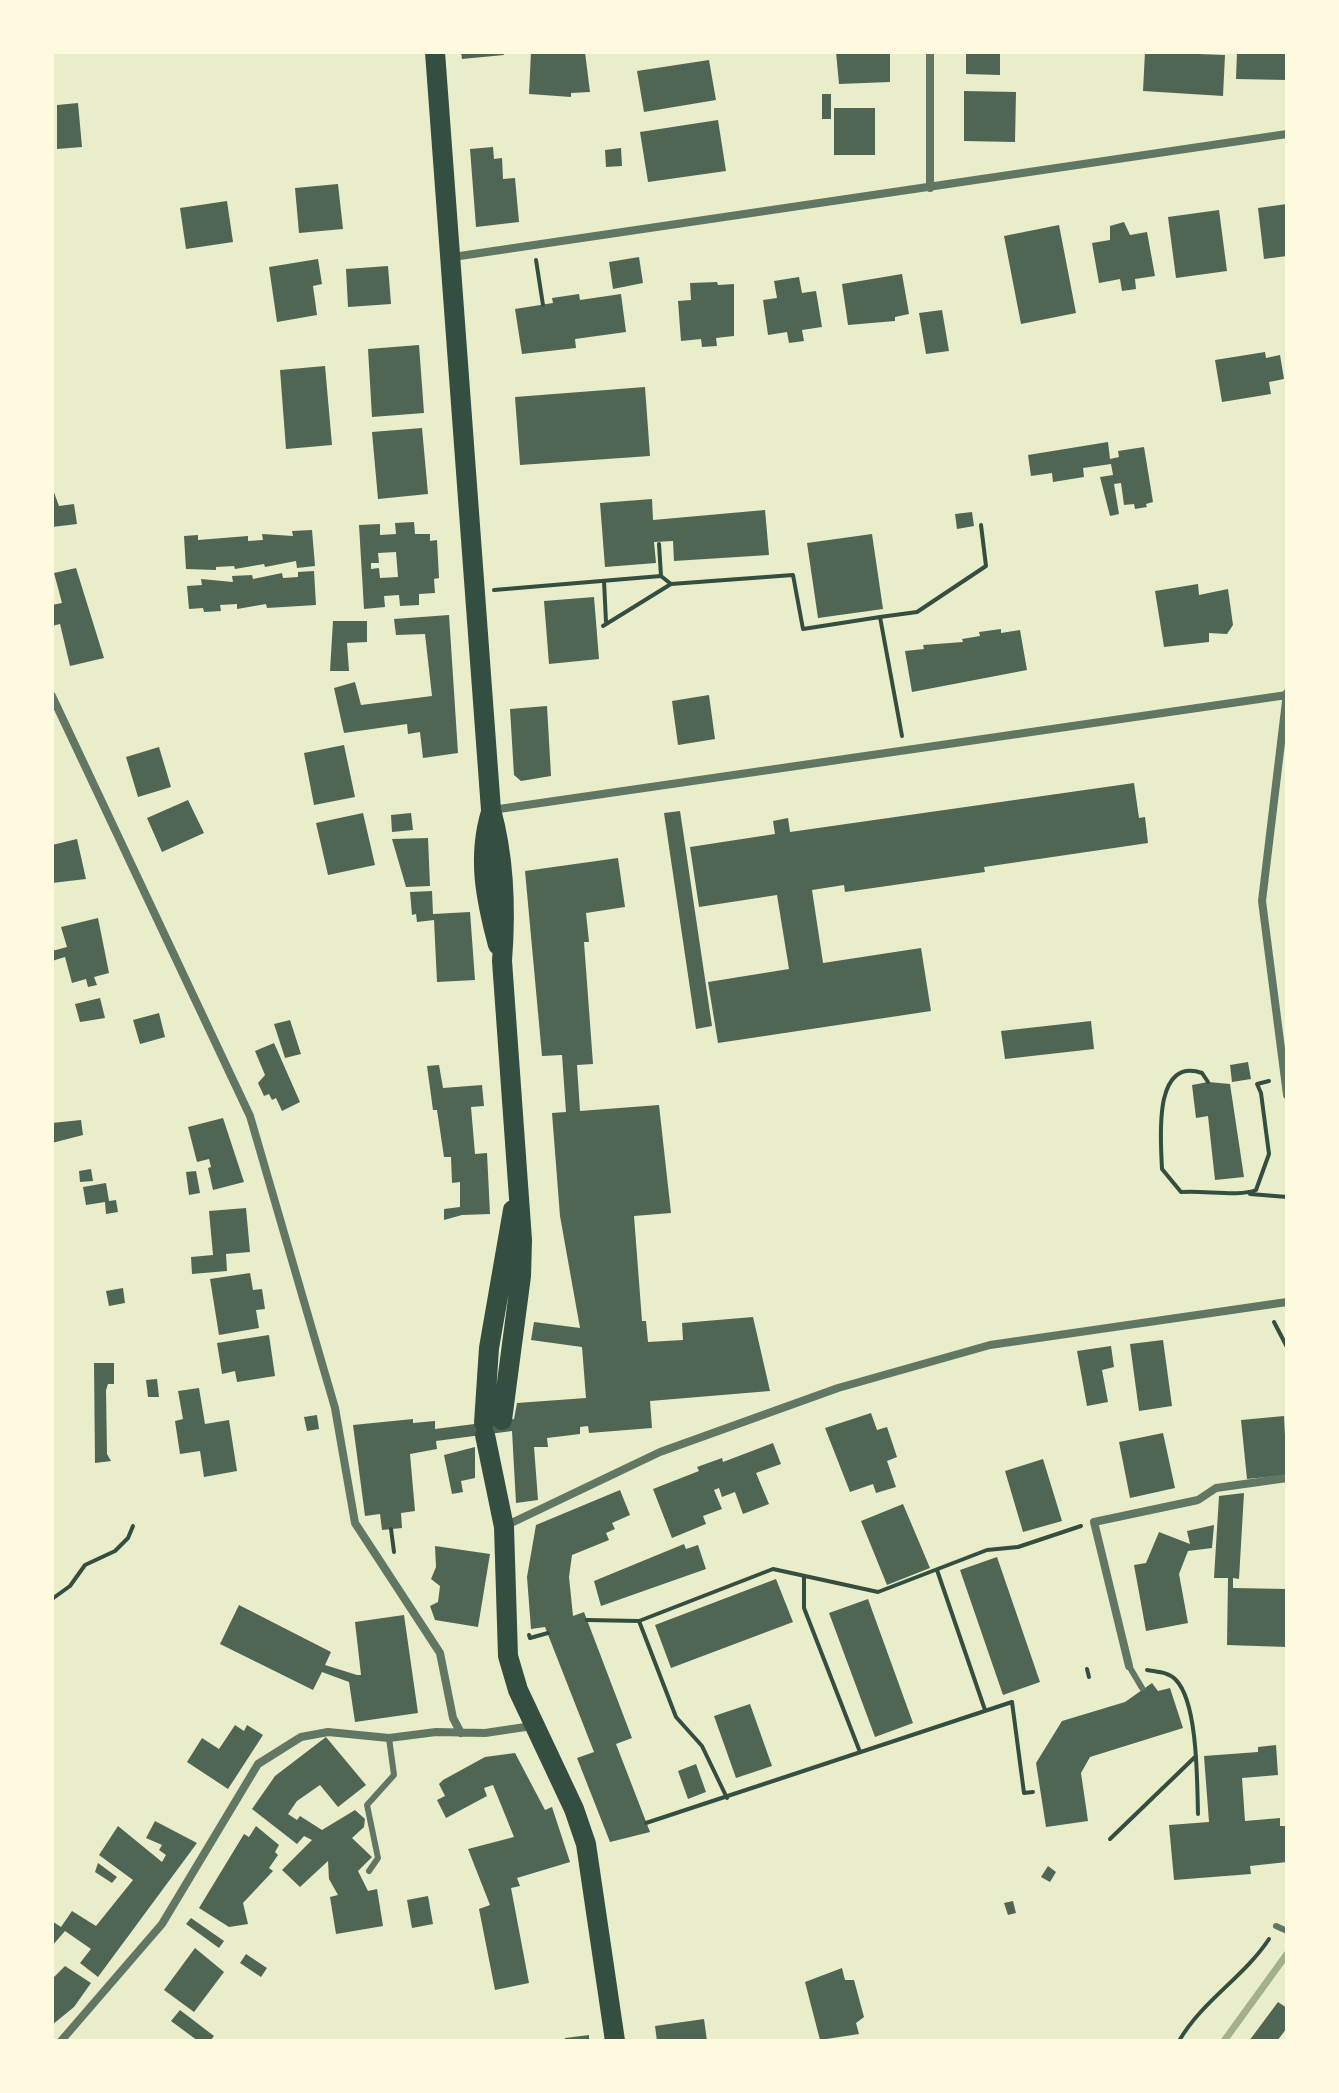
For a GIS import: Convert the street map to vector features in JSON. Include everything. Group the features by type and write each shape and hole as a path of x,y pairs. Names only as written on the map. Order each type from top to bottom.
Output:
{"main road":[{"path":"435,52 453,257 491,810 498,835 503,887 502,961 517,1186 489,1348 493,1428 504,1527 508,1656 518,1690 586,1844 615,2041"}],"street":[{"path":"930,52 930,188"},
{"path":"453,257 1287,134"},
{"path":"491,810 1287,694 1262,901 1287,1095"},
{"path":"52,696 250,1116 338,1426 355,1523 440,1653 453,1718 461,1733"},
{"path":"504,1527 660,1452 838,1388 990,1345 1287,1302"},
{"path":"1129,1666 1094,1522 1198,1500 1216,1488 1287,1478"},
{"path":"61,2041 162,1924 258,1764 301,1737 328,1732 389,1738 485,1733 536,1725"}],"lane":[{"path":"1129,1666 1142,1688"},
{"path":"369,1871 378,1858 367,1805 394,1775 389,1738"},
{"path":"1276,1926 1287,1931"}],"path":[{"path":"534,245 543,305"},
{"path":"604,581 605,625 671,584 793,575 803,629 917,612 986,566 981,525"},
{"path":"659,544 661,576"},
{"path":"476,593 661,576 671,584"},
{"path":"543,578 543,585"},
{"path":"880,617 904,750"},
{"path":"1208,1082 1194,1071 1181,1072 1172,1079 1163,1100 1162,1169 1181,1192 1211,1189 1287,1197"},
{"path":"1248,1193 1256,1190 1269,1154 1261,1093 1257,1084 1285,1080"},
{"path":"1266,1321 1287,1318"},
{"path":"1274,1322 1287,1347"},
{"path":"587,1620 639,1621 773,1569 878,1592 987,1550 1018,1547 1094,1522"},
{"path":"52,1599 70,1586 85,1565 107,1558 115,1551 128,1538 133,1526"},
{"path":"391,1529 395,1566"},
{"path":"937,1570 985,1710"},
{"path":"804,1576 804,1608 860,1752"},
{"path":"639,1621 676,1717 702,1746 727,1798"},
{"path":"528,1625 530,1638 548,1633"},
{"path":"1129,1666 1169,1674 1178,1682 1193,1726 1198,1814"},
{"path":"1087,1669 1089,1677"},
{"path":"646,1823 1012,1702 1024,1793 1033,1792"},
{"path":"1110,1839 1196,1756"},
{"path":"1179,2041 1188,2025 1250,1965 1276,1926"}],"building":[{"path":"461,52 503,52 504,55 462,59"},
{"path":"531,52 585,52 590,92 571,93 571,97 529,94"},
{"path":"836,52 890,52 890,82 839,84"},
{"path":"966,52 1000,52 1000,75 966,74"},
{"path":"1145,52 1225,55 1223,96 1143,91"},
{"path":"1237,52 1287,52 1287,80 1236,79"},
{"path":"709,60 716,100 644,112 637,71"},
{"path":"964,91 1016,92 1015,142 964,141"},
{"path":"822,94 831,94 831,119 822,119"},
{"path":"78,103 82,147 57,149 57,105"},
{"path":"834,108 875,108 875,155 834,155"},
{"path":"718,120 726,171 648,182 640,132"},
{"path":"493,147 494,159 502,158 503,179 515,178 519,222 476,227 470,149"},
{"path":"621,148 622,166 606,167 605,150"},
{"path":"338,184 343,229 299,233 295,188"},
{"path":"227,201 233,242 186,249 180,208"},
{"path":"1287,204 1287,256 1264,259 1258,208"},
{"path":"1219,210 1227,271 1176,278 1168,217"},
{"path":"1124,222 1130,235 1147,232 1155,276 1135,279 1136,289 1122,291 1120,279 1099,283 1092,243 1110,240 1110,226"},
{"path":"1059,225 1076,313 1021,324 1004,236"},
{"path":"639,257 643,283 613,289 609,262"},
{"path":"318,259 322,284 313,286 317,315 277,322 269,267"},
{"path":"388,266 391,304 348,307 346,269"},
{"path":"902,274 909,314 895,317 895,321 848,325 842,284"},
{"path":"799,277 802,293 816,291 822,327 802,330 804,341 789,343 787,332 768,335 763,300 777,298 774,281"},
{"path":"717,282 718,285 734,284 734,336 716,338 717,346 702,347 701,339 681,341 678,301 691,300 690,283"},
{"path":"579,294 580,300 621,294 626,332 575,339 576,348 522,354 515,309 553,303 552,298"},
{"path":"942,310 949,351 926,354 919,313"},
{"path":"419,345 424,413 372,417 368,349"},
{"path":"1265,352 1266,358 1280,355 1284,379 1269,382 1271,394 1222,402 1215,360"},
{"path":"325,366 332,445 286,449 280,370"},
{"path":"645,387 650,456 520,465 515,397"},
{"path":"422,428 428,494 378,499 372,432"},
{"path":"1108,442 1110,459 1119,457 1118,451 1144,447 1153,502 1146,504 1147,507 1135,509 1134,504 1124,505 1121,483 1114,484 1119,514 1110,516 1100,477 1113,475 1111,464 1083,468 1084,477 1053,482 1052,473 1031,476 1028,455"},
{"path":"52,487 59,506 74,504 77,524 52,527"},
{"path":"652,499 653,520 765,510 769,555 674,561 673,541 654,542 656,563 605,567 600,503"},
{"path":"972,512 974,526 957,529 955,514"},
{"path":"414,522 415,534 430,534 430,541 437,540 439,578 434,579 435,593 419,594 419,605 400,606 399,595 384,596 385,607 364,609 359,525 380,524 380,535 396,534 395,523","holes":["396,552 398,577 380,578 379,568 371,569 371,563 379,563 378,553"]},
{"path":"312,530 315,566 297,568 296,561 265,567 264,564 235,569 234,566 216,567 216,570 186,569 184,536 198,535 198,540 248,536 248,541 263,540 262,534 293,536 292,531"},
{"path":"872,534 883,609 818,618 807,543"},
{"path":"76,568 104,658 70,666 60,624 52,626 52,605 62,603 54,573"},
{"path":"314,571 316,605 267,608 266,604 237,609 237,604 220,605 221,611 189,609 187,586 202,585 201,579 233,582 232,576 252,575 253,579 282,573 283,578 298,577 298,572"},
{"path":"1198,584 1199,595 1228,589 1233,625 1227,634 1209,633 1209,642 1164,647 1155,591"},
{"path":"594,597 599,659 549,664 544,601"},
{"path":"449,615 458,753 423,758 420,732 408,734 407,724 344,733 334,688 355,682 361,705 432,696 425,634 396,635 394,619"},
{"path":"333,621 367,621 367,642 347,643 349,671 330,671"},
{"path":"1001,629 1001,633 1020,630 1027,670 912,692 905,651 924,649 923,645 963,642 962,639 980,636 979,632"},
{"path":"709,695 715,739 678,745 672,701"},
{"path":"547,706 551,776 521,781 514,775 510,709"},
{"path":"344,745 355,797 314,805 304,753"},
{"path":"159,747 171,787 138,797 126,757"},
{"path":"1134,783 1139,818 1145,817 1148,843 984,867 985,872 845,892 844,885 812,890 823,963 921,948 931,1011 718,1043 708,982 789,969 777,895 699,907 690,847 775,834 773,821 788,818 790,832"},
{"path":"188,800 204,833 162,852 147,818"},
{"path":"680,811 712,1026 696,1029 664,813"},
{"path":"363,813 375,865 328,875 316,823"},
{"path":"411,813 413,830 392,832 391,815"},
{"path":"428,838 430,886 406,887 392,839"},
{"path":"77,839 86,879 52,883 52,845"},
{"path":"618,858 625,907 586,913 589,942 584,942 593,1064 577,1065 580,1111 659,1105 671,1213 634,1216 642,1321 646,1321 648,1342 683,1340 682,1323 753,1317 770,1391 650,1401 652,1428 589,1433 588,1426 580,1427 580,1434 547,1438 548,1447 534,1447 538,1500 516,1503 512,1431 436,1441 437,1449 410,1454 415,1511 401,1513 402,1528 382,1530 380,1514 365,1516 353,1425 413,1419 413,1423 435,1421 435,1429 514,1419 517,1403 586,1398 582,1347 531,1340 534,1322 580,1328 560,1216 552,1113 566,1112 562,1055 542,1056 525,871"},
{"path":"432,891 433,914 470,912 475,980 437,982 434,920 417,922 416,914 412,915 410,892"},
{"path":"98,918 109,973 94,977 97,985 88,987 86,979 72,983 65,957 52,961 52,951 67,947 61,927"},
{"path":"100,998 105,1018 80,1022 75,1004"},
{"path":"159,1013 165,1037 140,1044 133,1020"},
{"path":"290,1020 301,1054 285,1058 274,1024"},
{"path":"1091,1021 1094,1049 1005,1059 1001,1031"},
{"path":"274,1043 300,1102 282,1111 276,1098 272,1100 269,1094 264,1096 258,1083 265,1075 255,1051"},
{"path":"1248,1062 1251,1079 1232,1082 1230,1065"},
{"path":"439,1065 443,1088 482,1085 484,1106 471,1107 475,1154 487,1153 490,1214 462,1215 444,1220 444,1209 460,1207 460,1182 452,1183 451,1157 444,1157 437,1110 433,1110 427,1066"},
{"path":"1208,1082 1230,1084 1244,1177 1215,1180 1208,1116 1196,1118 1192,1085"},
{"path":"223,1118 244,1182 213,1190 209,1159 197,1162 188,1127"},
{"path":"81,1120 83,1135 52,1143 52,1123"},
{"path":"91,1169 93,1181 80,1182 79,1171"},
{"path":"196,1171 200,1193 189,1195 186,1172"},
{"path":"106,1183 109,1201 116,1200 118,1212 106,1214 105,1202 86,1205 83,1187"},
{"path":"246,1208 250,1252 226,1254 227,1271 192,1274 191,1257 213,1255 209,1211"},
{"path":"250,1273 253,1290 262,1289 265,1309 256,1310 259,1328 219,1335 210,1279"},
{"path":"123,1288 125,1303 109,1306 106,1291"},
{"path":"269,1335 275,1376 237,1382 235,1371 222,1374 217,1343"},
{"path":"1163,1340 1172,1406 1139,1411 1130,1344"},
{"path":"1111,1346 1114,1367 1102,1370 1108,1402 1087,1406 1077,1351"},
{"path":"94,1363 114,1363 114,1384 108,1384 106,1390 107,1454 111,1461 95,1463"},
{"path":"157,1379 159,1397 148,1397 146,1380"},
{"path":"199,1388 205,1424 229,1420 237,1471 204,1477 200,1451 180,1454 175,1421 183,1419 178,1391"},
{"path":"871,1413 877,1430 887,1427 897,1457 887,1461 896,1487 876,1493 873,1484 850,1492 825,1428"},
{"path":"317,1415 319,1429 307,1431 304,1417"},
{"path":"1284,1416 1287,1475 1247,1479 1241,1420"},
{"path":"1163,1433 1175,1488 1130,1498 1119,1442"},
{"path":"773,1443 781,1464 756,1473 769,1504 743,1514 735,1492 722,1497 719,1488 714,1490 722,1509 703,1516 706,1524 672,1538 653,1489 699,1471 697,1467 722,1458 723,1462"},
{"path":"475,1447 475,1478 461,1481 463,1492 452,1494 444,1455"},
{"path":"1043,1459 1062,1521 1023,1532 1005,1471"},
{"path":"620,1490 630,1515 612,1523 615,1529 606,1533 609,1540 572,1555 569,1577 573,1616 584,1612 632,1738 616,1744 650,1832 610,1842 577,1758 594,1752 545,1627 531,1629 527,1577 536,1525"},
{"path":"1244,1493 1239,1579 1233,1578 1233,1588 1287,1589 1287,1647 1227,1645 1228,1578 1214,1578 1219,1496"},
{"path":"903,1504 930,1568 887,1585 861,1521"},
{"path":"1214,1525 1212,1548 1188,1551 1179,1574 1188,1623 1146,1631 1134,1565 1146,1563 1159,1532 1190,1544 1187,1531"},
{"path":"684,1544 686,1549 698,1545 706,1569 601,1606 594,1581"},
{"path":"435,1546 490,1554 478,1627 435,1620 430,1606 438,1602 440,1586 431,1579 436,1567"},
{"path":"997,1557 1040,1682 1003,1695 960,1570"},
{"path":"776,1579 793,1622 671,1668 655,1625"},
{"path":"868,1599 913,1723 875,1737 829,1613"},
{"path":"239,1605 331,1652 325,1665 357,1675 361,1675 355,1622 404,1615 418,1713 355,1722 349,1682 322,1672 313,1690 220,1644"},
{"path":"1152,1683 1158,1691 1170,1688 1183,1728 1090,1757 1081,1773 1088,1821 1046,1827 1036,1763 1062,1721 1125,1702"},
{"path":"750,1704 772,1766 736,1778 714,1716"},
{"path":"235,1725 244,1731 247,1725 263,1735 228,1789 187,1762 202,1738 219,1749"},
{"path":"326,1737 366,1785 338,1807 320,1785 297,1801 288,1814 297,1820 300,1816 322,1830 355,1810 365,1819 364,1827 352,1838 372,1857 358,1871 368,1891 377,1889 383,1926 336,1934 330,1897 338,1895 329,1879 328,1861 300,1887 282,1870 312,1840 304,1836 297,1844 252,1809 275,1776"},
{"path":"1276,1745 1278,1775 1242,1778 1245,1821 1280,1818 1280,1826 1287,1826 1287,1862 1250,1866 1251,1874 1174,1880 1169,1825 1209,1822 1204,1756 1258,1752 1258,1747"},
{"path":"515,1753 545,1810 552,1807 570,1862 517,1878 520,1886 511,1888 529,1983 495,1990 479,1909 490,1905 468,1849 514,1837 493,1785 484,1788 487,1796 446,1818 437,1800 445,1796 439,1784 443,1780 485,1757"},
{"path":"696,1764 706,1792 688,1799 678,1771"},
{"path":"155,1821 197,1843 98,1977 80,1963 91,1949 65,1931 52,1946 52,1921 61,1927 72,1911 96,1926 133,1880 99,1855 118,1826 162,1862 166,1855 159,1850 162,1845 146,1838"},
{"path":"256,1826 279,1845 275,1852 278,1855 269,1868 273,1871 243,1903 248,1924 229,1927 199,1908 244,1834 249,1837"},
{"path":"98,1863 117,1877 112,1883 95,1872"},
{"path":"1048,1866 1056,1872 1050,1882 1041,1877"},
{"path":"428,1896 433,1924 412,1928 407,1900"},
{"path":"1013,1901 1016,1913 1008,1915 1004,1903"},
{"path":"191,1918 224,1941 219,1948 186,1924"},
{"path":"195,1948 224,1972 194,2012 164,1990"},
{"path":"246,1954 267,1968 261,1977 240,1963"},
{"path":"65,1966 91,1983 74,2007 52,2025 52,1979"},
{"path":"842,1968 845,1980 854,1980 864,2017 856,2023 859,2034 820,2040 805,1982"},
{"path":"1278,2002 1287,2008 1287,2028 1277,2041 1249,2041"},
{"path":"180,2010 214,2036 210,2041 198,2041 171,2021"},
{"path":"704,2019 707,2041 657,2041 655,2026"},
{"path":"589,2035 589,2041 565,2041 565,2038"}],"waterway":[{"path":"1224,2041 1287,1954"}]}
